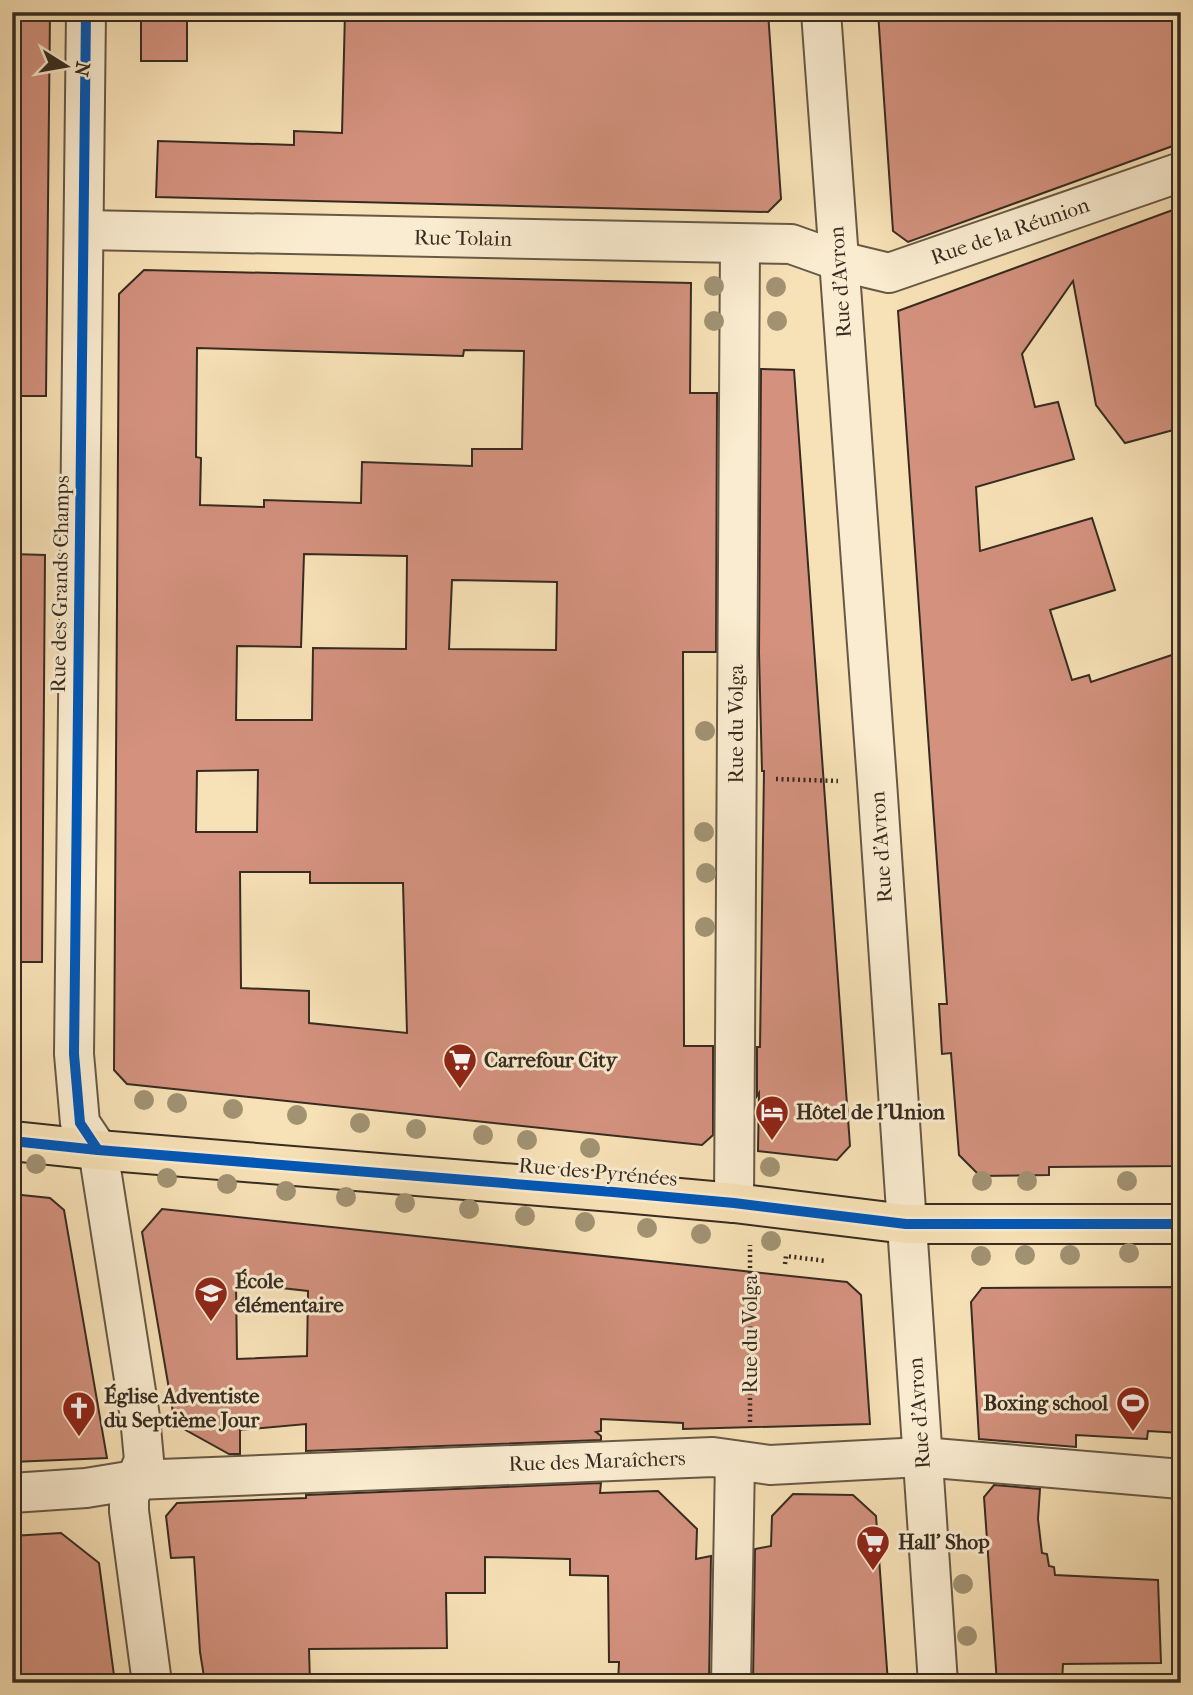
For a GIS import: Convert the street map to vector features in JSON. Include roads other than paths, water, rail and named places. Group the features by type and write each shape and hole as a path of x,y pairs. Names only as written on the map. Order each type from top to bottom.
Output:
{"main road":[{"name":"Rue des Pyrénées","path":"12,1141 742,1205 906,1224 1181,1223"}],"street":[{"name":"Rue des Grands Champs","path":"86,12 74,1054 80,1123 98,1150 140,1417 144,1460 129,1497 130,1531 152,1683"},
{"name":"Rue d'Avron","path":"821,12 938,1683"},
{"name":"Rue de la Réunion","path":"839,261 889,274 1181,172"},
{"name":"Rue Tolain","path":"84,230 791,244 839,261"},
{"name":"Rue du Volga","path":"740,244 736,778 742,1205"},
{"name":"Rue des Maraîchers","path":"12,1493 86,1488 135,1480 713,1457 770,1465 922,1457 1181,1479"},
{"path":"731,1683 743,1462"}],"place":[{"name":"Carrefour City","path":"460,1090"},
{"name":"Hôtel de l'Union","path":"772,1142"},
{"name":"École élémentaire","path":"211,1323"},
{"name":"Boxing school","path":"1133,1433"},
{"name":"Église Adventiste du Septième Jour","path":"79,1438"},
{"name":"Hall' Shop","path":"873,1572"}]}
